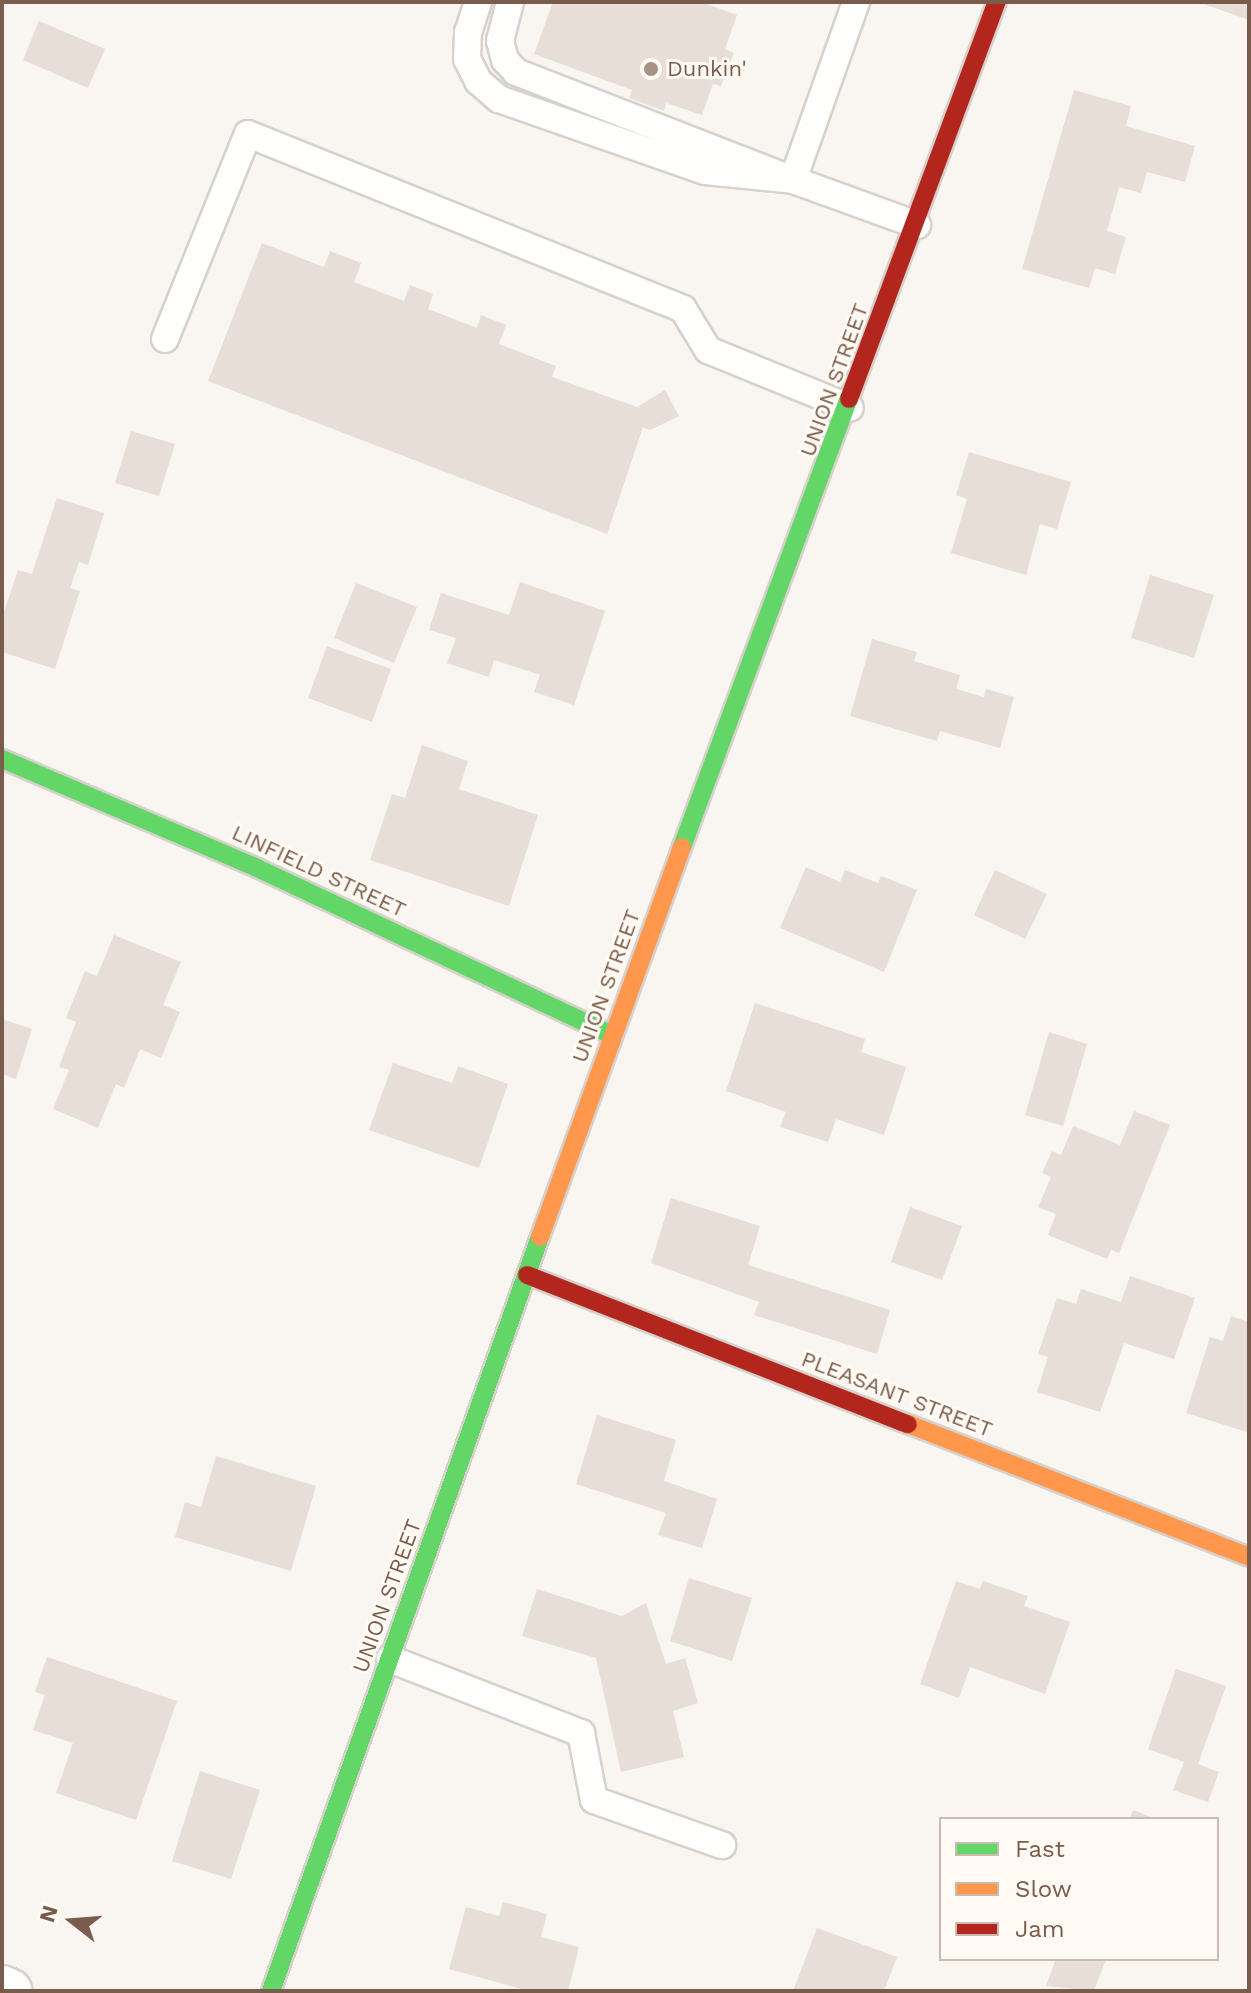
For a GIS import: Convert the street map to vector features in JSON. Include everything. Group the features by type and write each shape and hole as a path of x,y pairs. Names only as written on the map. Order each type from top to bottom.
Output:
{"main road":[{"name":"UNION STREET","path":"274,1990 612,1035 850,408 997,2"},
{"name":"LINFIELD STREET","path":"2,759 257,868 612,1035"},
{"name":"PLEASANT STREET","path":"527,1275 1249,1557"}],"street":[{"path":"2,1988 9,1991"}],"lane":[{"path":"478,2 468,32 467,59 478,81 499,99 705,171 793,180"},
{"path":"510,2 500,41 505,60 516,72 917,225"},
{"path":"793,180 856,2"},
{"path":"165,339 248,134 683,309 708,350 850,408"},
{"path":"390,1659 581,1733 594,1800 722,1845"}],"building":[{"name":"Dunkin'","path":"553,2 701,2 737,15 725,49 734,53 721,86 713,84 702,115 666,103 664,111 629,98 632,90 534,54"},
{"path":"1198,2 1249,2 1249,20"},
{"path":"39,21 105,49 88,88 23,60"},
{"path":"1074,90 1131,106 1126,126 1195,146 1185,182 1147,172 1141,193 1119,187 1107,231 1126,237 1115,274 1095,268 1089,288 1022,269"},
{"path":"262,243 324,267 330,251 361,263 354,282 404,301 410,285 433,294 428,309 477,328 481,315 506,325 499,344 556,366 552,377 637,407 665,390 679,416 650,430 643,427 607,534 208,381"},
{"path":"131,431 175,444 159,496 115,483"},
{"path":"969,452 1071,482 1057,529 1040,524 1026,575 951,553 967,499 956,495"},
{"path":"57,498 104,513 88,565 79,562 70,588 80,591 55,669 2,652 2,618 18,570 32,574"},
{"path":"1150,575 1214,595 1194,658 1131,638"},
{"path":"520,582 605,611 574,705 534,692 540,675 494,660 489,677 447,663 456,638 429,630 441,593 509,615"},
{"path":"356,583 417,607 394,663 334,638"},
{"path":"872,639 917,652 914,661 960,675 956,689 984,697 986,689 1014,697 1000,748 940,731 937,741 850,716"},
{"path":"327,646 391,669 372,722 308,698"},
{"path":"422,745 468,761 459,789 538,815 509,906 370,860 392,794 405,798"},
{"path":"806,867 840,882 845,870 878,883 881,876 917,890 884,972 780,928"},
{"path":"995,870 1047,894 1025,939 974,915"},
{"path":"114,935 181,962 163,1005 180,1012 161,1058 140,1049 124,1088 116,1084 98,1128 53,1109 69,1070 59,1067 76,1022 66,1018 85,971 97,976"},
{"path":"755,1003 865,1039 861,1052 906,1067 884,1135 836,1119 828,1142 780,1127 786,1112 726,1091"},
{"path":"2,1019 32,1029 16,1079 2,1074"},
{"path":"1049,1032 1087,1044 1063,1126 1025,1115"},
{"path":"393,1063 452,1083 458,1066 508,1084 479,1168 369,1130"},
{"path":"1134,1111 1170,1125 1119,1253 1111,1250 1107,1259 1048,1235 1056,1214 1038,1207 1051,1177 1042,1173 1052,1151 1061,1155 1073,1126 1120,1145"},
{"path":"671,1198 760,1226 748,1265 890,1310 877,1354 754,1315 759,1302 651,1263"},
{"path":"910,1207 962,1226 942,1280 891,1262"},
{"path":"1130,1276 1195,1298 1174,1359 1124,1343 1100,1412 1037,1392 1048,1357 1038,1354 1057,1298 1076,1304 1081,1289 1121,1302"},
{"path":"1231,1316 1249,1322 1247,1432 1186,1413 1210,1337 1223,1341"},
{"path":"597,1415 676,1440 664,1481 717,1499 702,1548 658,1535 666,1513 576,1484"},
{"path":"216,1456 316,1486 291,1571 175,1537 185,1502 201,1507"},
{"path":"689,1578 752,1598 732,1661 670,1641"},
{"path":"956,1581 980,1589 983,1581 1028,1596 1024,1606 1070,1622 1045,1694 970,1667 959,1698 920,1684"},
{"path":"537,1589 622,1616 646,1603 666,1664 685,1658 698,1703 673,1711 684,1757 621,1772 596,1658 522,1636"},
{"path":"47,1657 177,1701 136,1820 56,1793 73,1743 33,1730 45,1695 35,1692"},
{"path":"1176,1669 1226,1686 1198,1764 1219,1772 1208,1802 1173,1790 1184,1762 1148,1749"},
{"path":"200,1771 260,1790 231,1879 172,1861"},
{"path":"1133,1810 1151,1817 1131,1817"},
{"path":"503,1902 547,1914 541,1937 579,1947 568,1991 529,1991 449,1969 466,1907 499,1916"},
{"path":"817,1928 897,1957 884,1991 793,1991"},
{"path":"1055,1961 1105,1961 1094,1991 1046,1986"}],"traffic: fast":[{"path":"682,847 849,399"},
{"path":"2,759 257,868 612,1035"},
{"path":"271,1991 540,1237"}],"traffic: slow":[{"path":"540,1237 682,847"},
{"path":"908,1424 1249,1557"}],"traffic: jam":[{"path":"849,399 997,2"},
{"path":"527,1275 908,1424"}],"place":[{"name":"Dunkin'","path":"651,69"}]}
